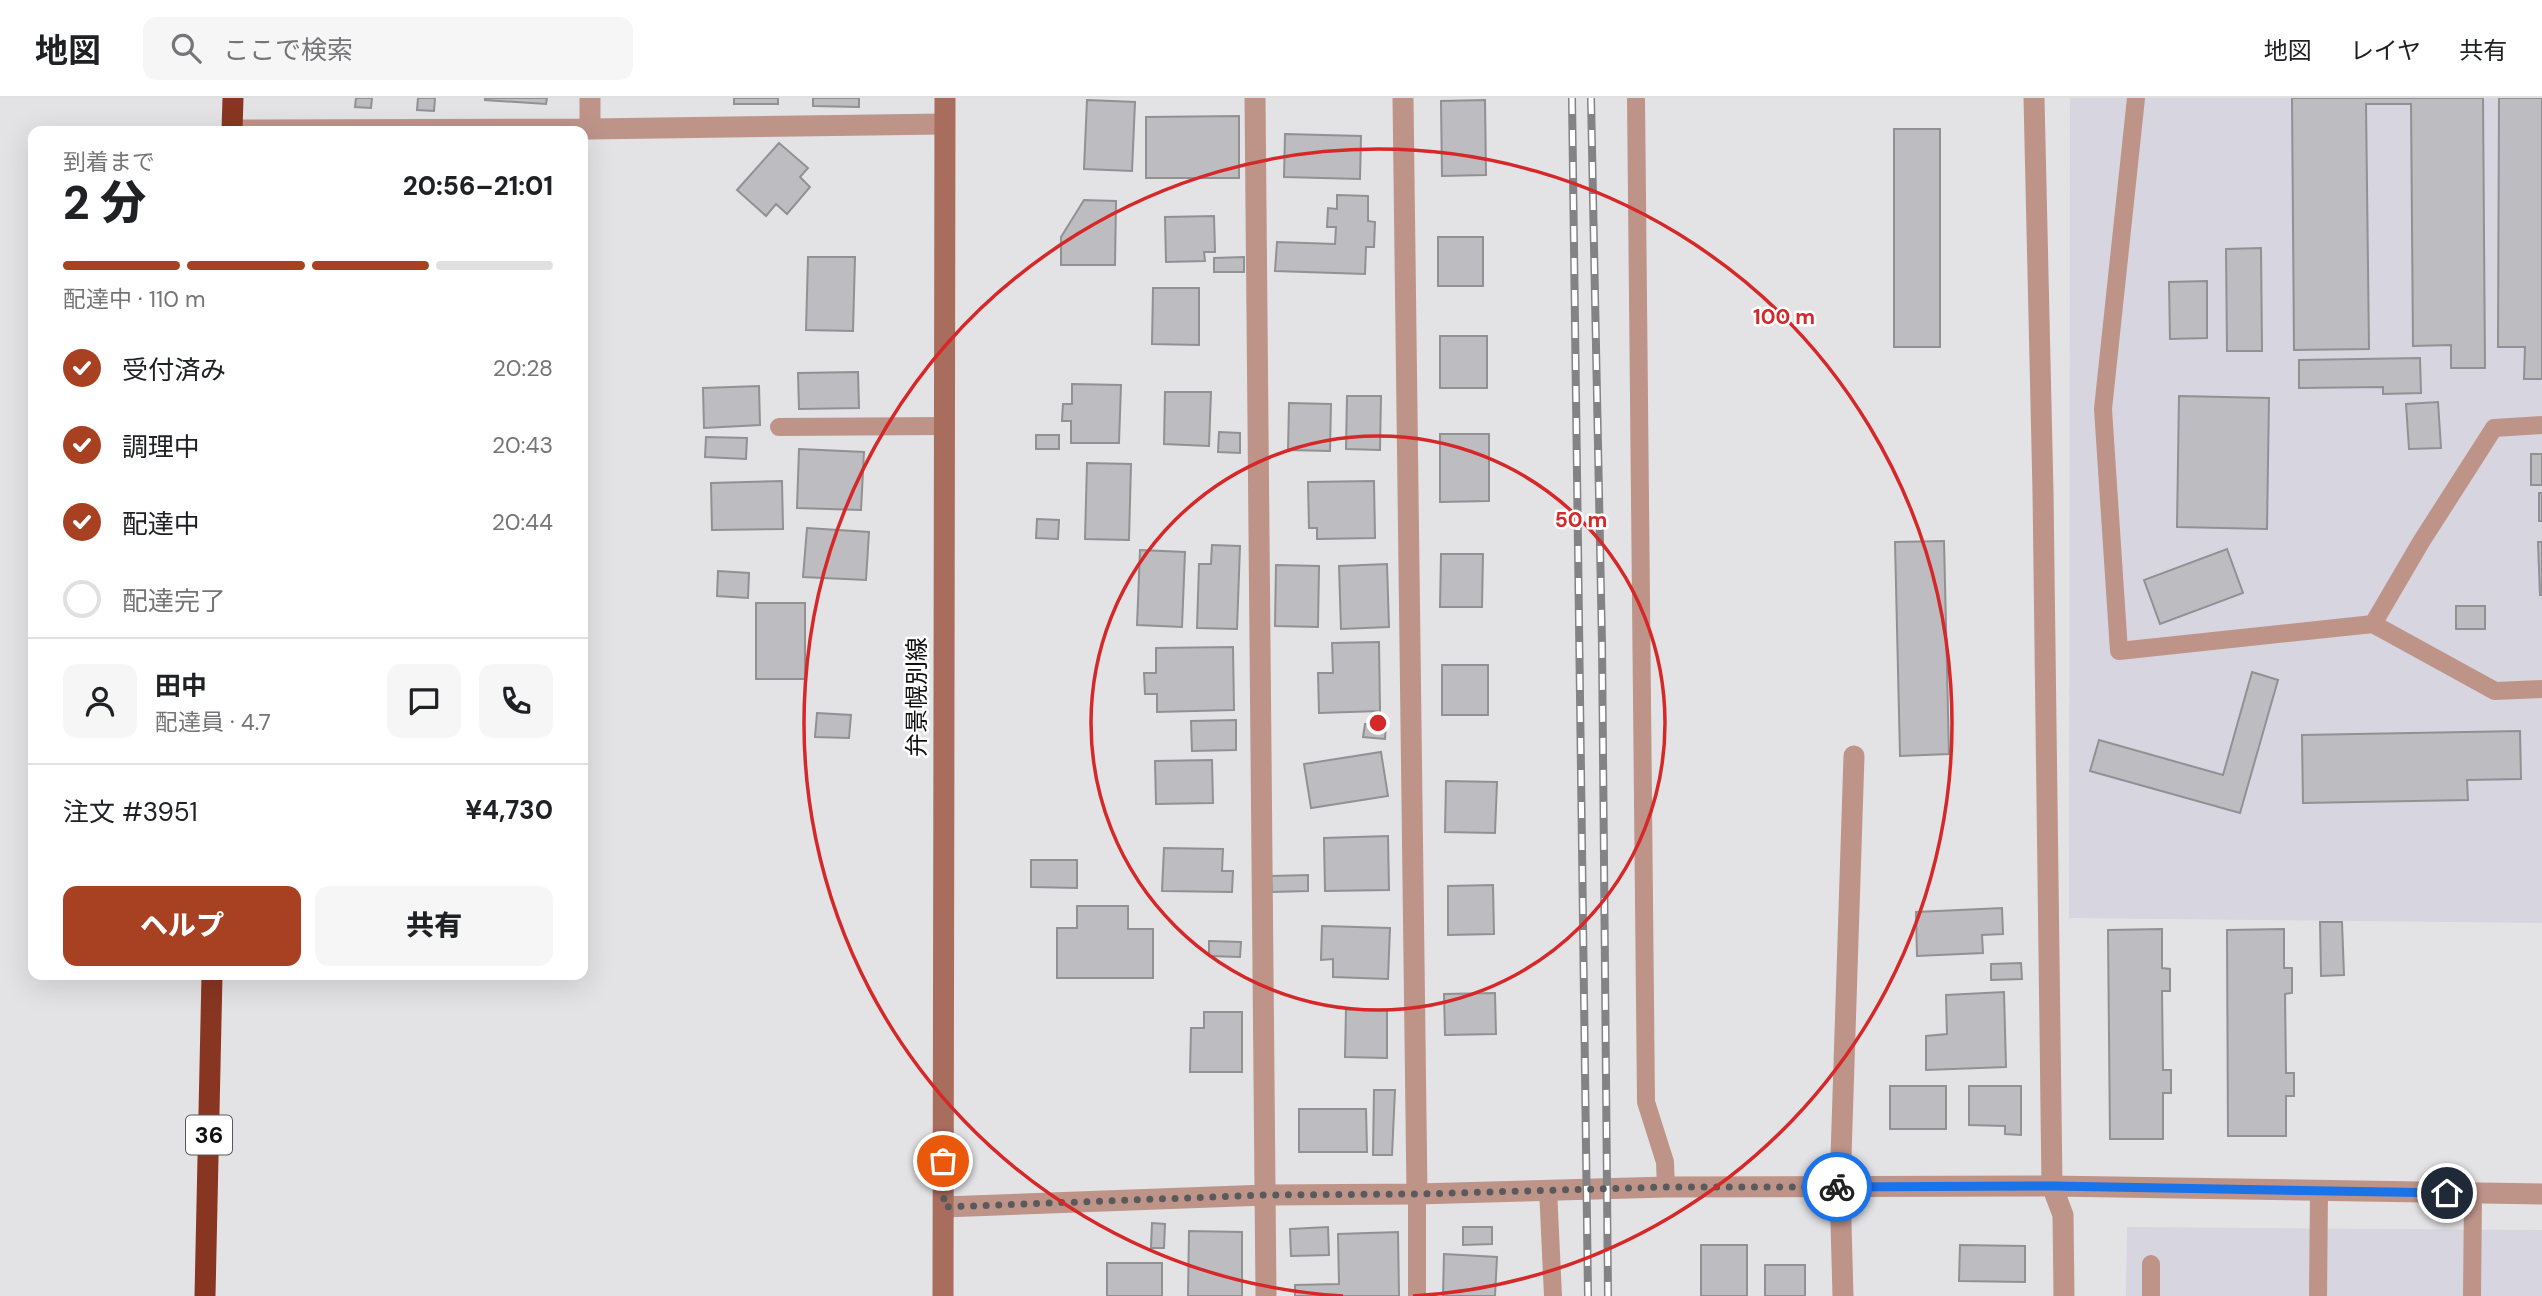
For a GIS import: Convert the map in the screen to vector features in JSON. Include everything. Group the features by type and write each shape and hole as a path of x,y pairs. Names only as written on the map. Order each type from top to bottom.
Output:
{"highway":[{"path":"232,126 233,98"},
{"name":"36","path":"205,1296 212,980"}],"main road":[{"name":"弁景幌別線","path":"943,1296 945,98"}],"street":[{"path":"590,98 590,129 944,124"},
{"path":"1255,98 1266,1296"},
{"path":"1403,98 1418,1194"},
{"path":"2034,98 2043,478 2052,1186 2063,1214 2064,1296"},
{"path":"1843,1296 1840,1187 1854,756"},
{"path":"944,1207 1266,1195 1666,1187 2052,1186 2542,1194"}],"lane":[{"path":"1636,98 1646,1102 1664,1162 1666,1187"},
{"path":"2136,98 2103,409 2119,651 2373,624 2495,691 2542,689"},
{"path":"2373,624 2421,542 2494,428 2542,425"},
{"path":"779,427 944,426"},
{"path":"1548,1189 1553,1296"},
{"path":"2318,1296 2319,1192"},
{"path":"1417,1296 1418,1194"},
{"path":"2472,1296 2473,1194"},
{"path":"2151,1264 2151,1296"}],"shaded area":[{"path":"2070,98 2542,98 2542,923 2069,918"},
{"path":"2127,1227 2542,1230 2542,1296 2126,1296"}],"building":[{"path":"356,98 372,98 371,108 355,107"},
{"path":"418,98 435,98 434,111 417,110"},
{"path":"485,98 547,98 546,104"},
{"path":"734,98 778,98 778,104 734,104"},
{"path":"813,98 859,98 859,107 813,106"},
{"path":"2292,98 2483,98 2485,368 2451,368 2451,345 2413,346 2411,104 2366,104 2369,349 2294,350"},
{"path":"2499,98 2542,98 2542,379 2524,379 2525,347 2498,347"},
{"path":"1087,100 1135,102 1132,171 1084,169"},
{"path":"1485,100 1486,175 1442,176 1441,101"},
{"path":"1239,116 1239,178 1146,178 1146,117"},
{"path":"1894,129 1940,129 1940,347 1894,347"},
{"path":"1285,134 1361,136 1360,179 1284,177"},
{"path":"779,143 808,168 800,177 810,187 787,214 776,204 766,216 737,190"},
{"path":"1337,195 1368,196 1368,221 1375,222 1374,247 1366,247 1365,274 1275,271 1277,242 1335,244 1336,227 1327,227 1328,208 1337,209"},
{"path":"1084,200 1116,201 1115,265 1061,265 1061,237"},
{"path":"1214,216 1215,252 1204,252 1205,261 1166,262 1165,217"},
{"path":"1438,237 1483,237 1483,286 1438,286"},
{"path":"2261,248 2262,351 2227,351 2226,249"},
{"path":"808,257 855,257 853,331 806,330"},
{"path":"1244,257 1244,272 1214,272 1214,258"},
{"path":"2207,281 2207,338 2170,339 2169,282"},
{"path":"1153,288 1199,288 1199,345 1152,344"},
{"path":"1440,336 1487,336 1487,388 1440,388"},
{"path":"2420,358 2421,393 2383,394 2383,387 2299,388 2299,360"},
{"path":"858,372 859,408 799,409 798,373"},
{"path":"1072,384 1121,385 1119,443 1071,443 1071,421 1062,421 1063,404 1072,404"},
{"path":"759,386 760,425 704,428 703,388"},
{"path":"1165,392 1211,392 1209,446 1164,444"},
{"path":"1347,396 1381,396 1380,450 1346,449"},
{"path":"2179,396 2269,398 2267,529 2177,527"},
{"path":"2438,402 2441,448 2409,449 2406,404"},
{"path":"1289,403 1331,404 1330,451 1288,450"},
{"path":"1219,432 1240,433 1240,453 1218,452"},
{"path":"1440,434 1489,434 1489,501 1440,502"},
{"path":"1036,435 1059,435 1059,449 1036,449"},
{"path":"706,437 747,438 746,459 705,457"},
{"path":"799,449 864,452 861,510 797,508"},
{"path":"2531,454 2542,454 2542,485 2531,485"},
{"path":"1087,463 1131,464 1129,540 1085,539"},
{"path":"782,481 783,529 712,530 711,483"},
{"path":"1374,481 1375,538 1317,539 1317,528 1309,528 1308,482"},
{"path":"2539,493 2542,493 2542,521 2539,521"},
{"path":"1037,519 1059,520 1058,539 1036,538"},
{"path":"807,528 869,532 866,580 803,577"},
{"path":"1944,541 1949,754 1900,756 1895,542"},
{"path":"2538,542 2542,542 2542,595 2540,595"},
{"path":"1212,545 1240,546 1237,629 1197,628 1199,564 1211,564"},
{"path":"2227,549 2243,593 2160,624 2144,580"},
{"path":"1140,550 1185,552 1182,627 1137,625"},
{"path":"1441,554 1483,554 1482,607 1440,607"},
{"path":"1387,564 1389,627 1341,629 1339,566"},
{"path":"1276,565 1319,566 1318,627 1275,626"},
{"path":"718,571 749,573 748,598 717,596"},
{"path":"756,603 805,603 805,679 756,679"},
{"path":"2456,606 2485,606 2485,629 2456,629"},
{"path":"1379,642 1380,711 1319,713 1318,673 1333,673 1332,643"},
{"path":"1233,647 1234,710 1157,712 1157,694 1145,694 1144,673 1156,673 1156,648"},
{"path":"1442,665 1488,665 1488,715 1442,715"},
{"path":"2252,672 2278,680 2240,813 2090,771 2099,740 2223,775"},
{"path":"817,713 851,715 849,738 815,737"},
{"path":"1236,720 1236,750 1192,751 1191,721"},
{"path":"1365,724 1386,724 1385,739 1363,737"},
{"path":"2520,731 2521,779 2467,780 2468,800 2303,803 2302,735"},
{"path":"1381,752 1388,796 1311,808 1304,764"},
{"path":"1212,760 1213,803 1156,804 1155,761"},
{"path":"1446,781 1497,782 1495,833 1445,832"},
{"path":"1388,836 1389,890 1325,891 1324,838"},
{"path":"1164,848 1223,849 1222,871 1233,871 1232,892 1162,891"},
{"path":"1031,860 1077,860 1077,888 1031,887"},
{"path":"1308,875 1308,891 1272,892 1271,876"},
{"path":"1493,885 1494,934 1448,935 1448,886"},
{"path":"1077,906 1128,906 1128,929 1153,929 1153,978 1057,978 1057,928 1077,928"},
{"path":"2002,908 2003,934 1982,935 1983,953 1917,956 1916,912"},
{"path":"2320,922 2342,922 2344,975 2321,976"},
{"path":"1322,926 1390,928 1388,979 1333,977 1333,959 1321,960"},
{"path":"2162,929 2162,968 2170,969 2170,991 2162,991 2163,1070 2171,1070 2171,1093 2163,1093 2163,1139 2110,1139 2108,930"},
{"path":"2284,929 2284,968 2292,968 2292,993 2285,994 2286,1073 2294,1073 2294,1096 2286,1096 2286,1136 2228,1136 2227,930"},
{"path":"1209,941 1241,942 1240,957 1209,956"},
{"path":"2021,963 2022,979 1991,980 1991,964"},
{"path":"2004,992 2006,1067 1926,1070 1926,1036 1947,1034 1946,995"},
{"path":"1495,993 1496,1034 1445,1035 1444,994"},
{"path":"1346,1009 1387,1010 1387,1058 1345,1057"},
{"path":"1204,1012 1242,1012 1242,1072 1190,1072 1191,1028 1204,1028"},
{"path":"1890,1086 1946,1086 1946,1129 1890,1129"},
{"path":"1969,1086 2021,1086 2021,1135 2005,1134 2005,1126 1969,1125"},
{"path":"1374,1090 1395,1090 1392,1155 1373,1155"},
{"path":"1299,1109 1366,1109 1367,1152 1299,1152"},
{"path":"1152,1223 1165,1224 1164,1248 1151,1248"},
{"path":"1328,1227 1329,1255 1291,1256 1290,1229"},
{"path":"1463,1227 1492,1227 1492,1244 1463,1245"},
{"path":"1189,1231 1242,1232 1242,1296 1188,1296"},
{"path":"1398,1232 1399,1296 1295,1296 1295,1285 1339,1284 1338,1234"},
{"path":"1701,1245 1747,1245 1747,1296 1701,1296"},
{"path":"1960,1245 2025,1246 2025,1282 1959,1281"},
{"path":"1444,1254 1497,1257 1495,1296 1443,1296"},
{"path":"1107,1263 1162,1263 1162,1296 1107,1296"},
{"path":"1765,1265 1805,1265 1805,1296 1765,1296"}],"railway":[{"path":"1572,98 1588,1296"},
{"path":"1591,98 1602,644 1608,1296"}],"way so far":[{"path":"943,1161 944,1207 1266,1195 1666,1187 1837,1187"}],"route":[{"path":"1837,1187 2052,1186 2447,1193"}]}
